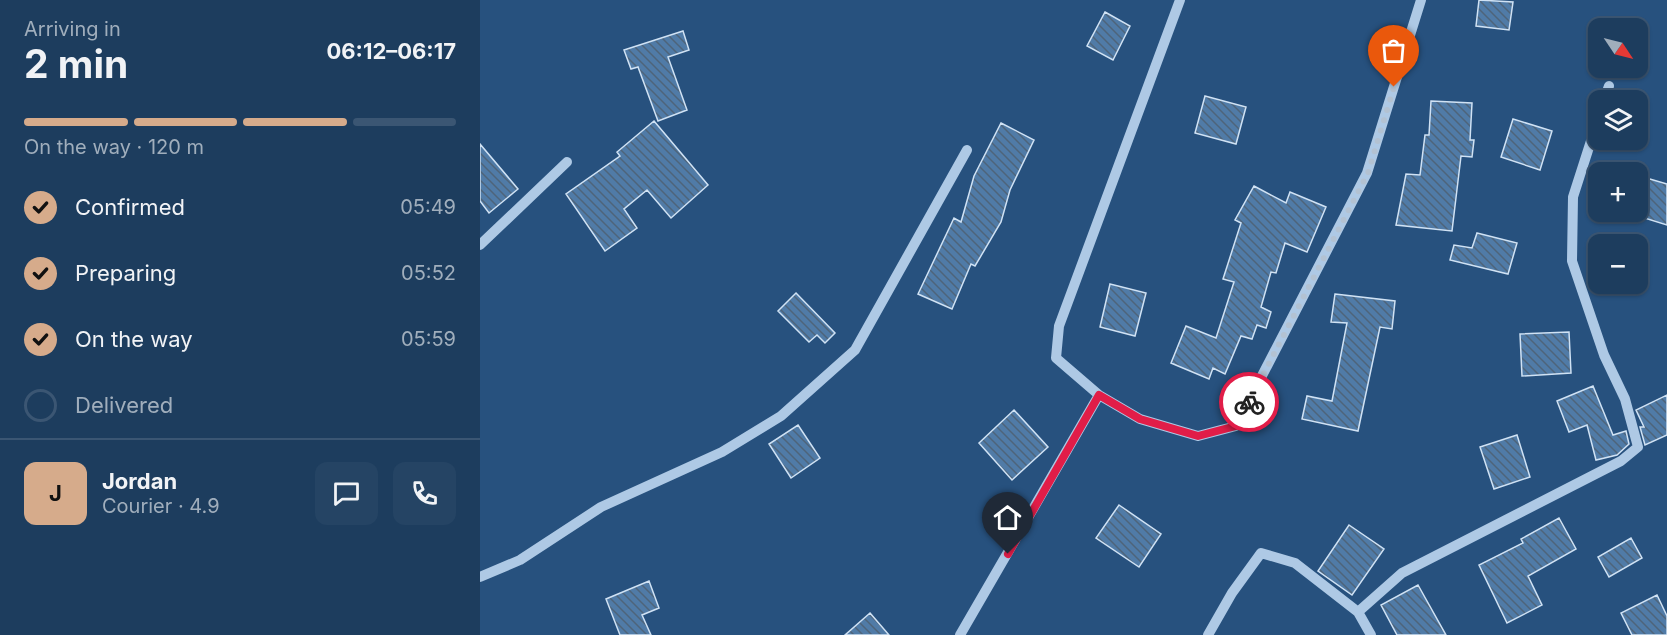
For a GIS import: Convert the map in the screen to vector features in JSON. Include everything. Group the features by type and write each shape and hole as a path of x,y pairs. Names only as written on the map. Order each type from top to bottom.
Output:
{"street":[{"path":"1180,0 1059,326 1056,358 1099,395 1140,419 1198,436 1236,426 1368,173 1421,0"},
{"path":"1608,90 1609,86"},
{"path":"480,577 520,560 601,507 722,452 789,409 855,350 967,150"},
{"path":"1358,612 1402,573 1621,461 1638,447 1625,399 1605,355 1572,261 1574,197 1589,150"},
{"path":"480,245 567,162"},
{"path":"960,635 1099,395"},
{"path":"1208,635 1232,593 1261,553 1295,563 1358,612 1371,635"}],"building":[{"path":"1479,0 1513,2 1509,30 1476,26"},
{"path":"1105,12 1130,26 1113,60 1087,46"},
{"path":"683,31 689,50 668,57 687,110 658,121 638,67 631,69 624,50"},
{"path":"1205,96 1246,107 1236,144 1195,133"},
{"path":"1431,101 1472,103 1470,140 1474,140 1472,157 1461,156 1452,231 1396,225 1406,174 1420,175 1425,135 1429,135"},
{"path":"1513,119 1552,131 1540,170 1501,157"},
{"path":"654,121 708,185 671,218 647,190 624,209 637,228 605,251 566,194 620,156 617,152"},
{"path":"1001,123 1034,140 1010,190 1001,222 975,266 971,264 952,309 918,294 954,218 961,222 974,176"},
{"path":"480,144 518,189 489,213 480,201"},
{"path":"1648,178 1667,184 1667,225 1648,219"},
{"path":"1254,186 1286,203 1290,192 1326,207 1307,252 1285,243 1276,273 1271,272 1261,307 1271,312 1266,328 1257,325 1252,339 1241,336 1225,374 1213,368 1209,379 1171,363 1186,326 1216,338 1234,282 1223,279 1241,223 1235,220"},
{"path":"1477,233 1517,243 1508,274 1450,260 1454,245 1472,248"},
{"path":"1110,284 1146,293 1135,336 1100,327"},
{"path":"796,293 835,333 825,343 817,335 809,342 778,311"},
{"path":"1335,294 1395,301 1392,329 1380,327 1358,431 1302,419 1307,396 1332,401 1347,323 1331,322"},
{"path":"1569,332 1571,373 1522,376 1520,334"},
{"path":"1593,386 1613,435 1626,431 1629,444 1617,455 1596,460 1587,425 1569,432 1557,401"},
{"path":"1667,395 1667,435 1645,445 1640,427 1644,427 1636,410"},
{"path":"1014,410 1048,447 1012,480 979,443"},
{"path":"798,425 820,458 791,478 769,444"},
{"path":"1517,435 1530,477 1494,489 1480,447"},
{"path":"1119,505 1161,534 1139,567 1096,538"},
{"path":"1559,518 1576,549 1528,576 1542,605 1507,623 1479,565 1523,543 1521,539"},
{"path":"1349,525 1384,549 1352,595 1318,571"},
{"path":"1631,538 1642,558 1609,577 1598,557"},
{"path":"649,581 659,608 642,615 651,635 620,635 606,599"},
{"path":"1418,585 1446,635 1397,635 1381,605"},
{"path":"1657,595 1667,616 1667,635 1632,635 1621,613"},
{"path":"870,613 889,635 845,635"}],"way so far":[{"path":"1249,402 1368,173 1394,87"}],"route":[{"path":"1008,554 1099,395 1140,419 1198,436 1236,426 1249,402"}]}
